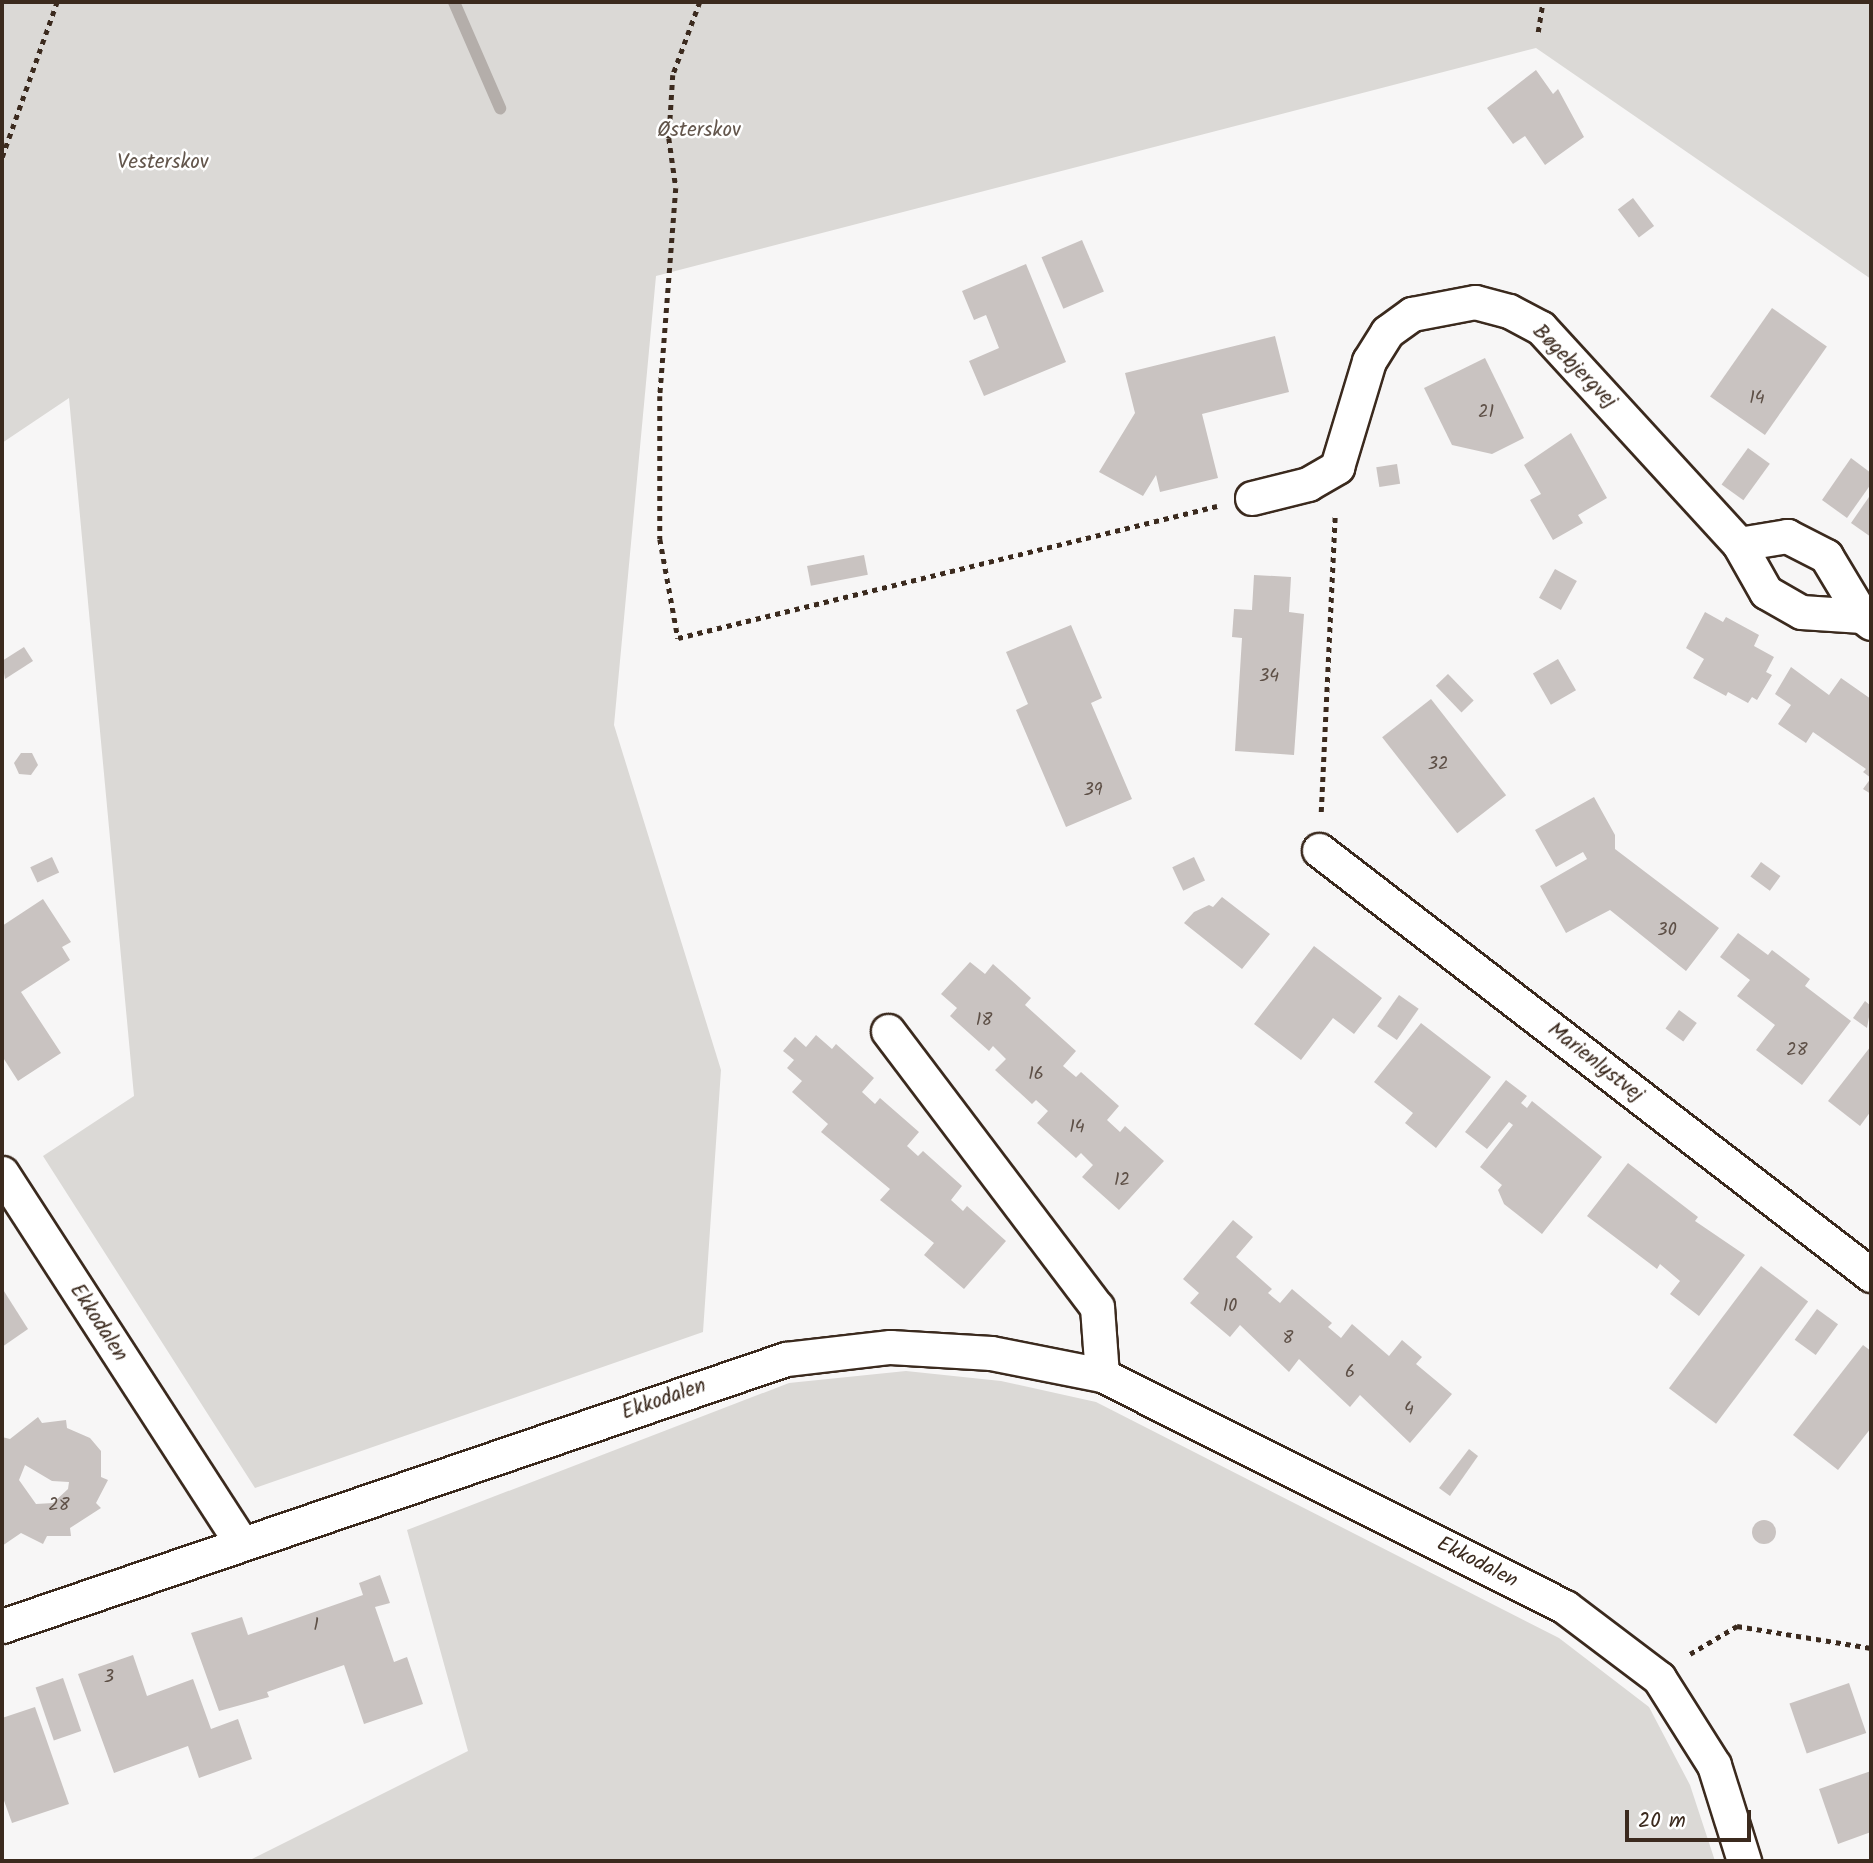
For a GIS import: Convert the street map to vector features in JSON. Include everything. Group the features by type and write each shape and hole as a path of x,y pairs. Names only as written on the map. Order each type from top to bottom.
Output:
{"street":[{"name":"Bøgebjergvej","path":"1337,467 1369,361 1387,332 1412,314 1475,302 1509,311 1541,328 1739,544 1766,592 1801,612 1867,619"},
{"path":"1252,498 1308,484 1337,467"},
{"name":"Bøgebjergvej","path":"1739,544 1787,536 1826,556 1867,619"},
{"name":"Marienlystvej","path":"1319,850 1871,1275"},
{"path":"888,1031 1097,1307 1102,1376"},
{"name":"Ekkodalen","path":"2,1173 241,1543"},
{"name":"Ekkodalen","path":"2,1626 786,1359 890,1347 991,1353 1102,1376 1565,1607 1659,1678 1714,1765 1744,1861"}],"path":[{"path":"2,156 57,2"},
{"path":"700,2 673,75 669,138 676,188 660,396 660,539 678,638 1252,498"},
{"path":"1538,32 1543,2"},
{"path":"1319,850 1337,467"},
{"path":"1659,1678 1737,1626 1871,1648"}],"green space":[{"path":"2,2 1871,2 1871,279 1536,48 656,276 614,725 721,1070 703,1332 255,1488 43,1156 134,1096 69,398 2,443"},
{"path":"906,1371 1001,1381 1096,1402 1559,1638 1649,1707 1690,1785 1715,1861 248,1861 468,1751 407,1530 789,1383"}],"building":[{"path":"1536,70 1553,94 1558,89 1584,137 1545,165 1525,136 1513,144 1487,108"},
{"path":"1633,198 1654,226 1639,237 1618,209"},
{"path":"1082,240 1104,292 1063,309 1041,257"},
{"path":"1026,264 1066,362 984,396 969,361 999,348 986,315 974,320 962,291"},
{"path":"1772,308 1827,346 1765,435 1710,396"},
{"path":"1275,336 1289,392 1202,414 1218,478 1160,492 1156,475 1143,496 1099,472 1135,413 1125,373"},
{"path":"1485,358 1524,438 1492,454 1452,445 1424,388"},
{"path":"1571,433 1607,498 1578,515 1583,523 1553,540 1530,500 1541,494 1524,465"},
{"path":"1748,448 1770,464 1743,500 1722,484"},
{"path":"1851,458 1871,473 1871,484 1847,518 1822,500"},
{"path":"1397,464 1400,484 1379,487 1376,467"},
{"path":"1871,494 1871,537 1851,523"},
{"path":"864,555 868,575 811,586 807,566"},
{"path":"1555,569 1577,581 1561,610 1539,598"},
{"path":"1254,575 1291,577 1289,612 1304,614 1294,755 1235,751 1242,638 1232,637 1234,609 1252,610"},
{"path":"1705,612 1723,622 1726,617 1759,635 1754,646 1774,657 1766,672 1772,675 1757,700 1752,697 1748,703 1728,692 1726,696 1693,678 1704,659 1686,648"},
{"path":"1071,625 1102,698 1091,703 1132,799 1066,827 1016,710 1028,704 1006,652"},
{"path":"24,647 33,661 5,679 2,661"},
{"path":"1558,659 1576,690 1551,705 1533,674"},
{"path":"1791,667 1829,695 1841,678 1871,699 1871,778 1863,772 1866,769 1813,732 1806,743 1778,724 1791,705 1775,694"},
{"path":"1448,674 1474,701 1461,712 1436,686"},
{"path":"1431,699 1506,795 1457,833 1382,737"},
{"path":"21,753 32,753 38,765 31,775 19,774 14,763"},
{"path":"1871,778 1871,794 1863,789"},
{"path":"1594,797 1615,835 1615,849 1719,928 1686,971 1610,910 1566,933 1540,886 1587,859 1583,852 1556,867 1535,830"},
{"path":"52,857 59,872 37,883 30,867"},
{"path":"1194,857 1205,881 1183,891 1172,867"},
{"path":"1761,862 1780,876 1770,891 1750,877"},
{"path":"1222,897 1270,934 1242,969 1184,923 1194,912 1209,905 1213,907"},
{"path":"43,899 71,942 62,947 70,960 21,992 61,1053 18,1081 2,1056 2,926"},
{"path":"1738,933 1768,955 1772,950 1810,979 1805,986 1851,1021 1802,1085 1756,1050 1775,1025 1737,996 1750,980 1720,957"},
{"path":"1314,946 1382,998 1354,1034 1333,1018 1301,1060 1254,1024"},
{"path":"970,962 985,974 993,964 1031,998 1025,1005 1076,1051 1063,1066 1076,1077 1081,1072 1119,1106 1107,1120 1120,1132 1125,1126 1164,1161 1119,1210 1082,1177 1093,1165 1081,1153 1076,1158 1037,1123 1048,1111 1036,1100 1032,1104 995,1070 1006,1059 993,1046 989,1051 950,1016 957,1008 941,994"},
{"path":"1399,995 1419,1009 1397,1040 1377,1026"},
{"path":"1865,1001 1871,1006 1867,1028 1853,1018"},
{"path":"1679,1010 1697,1023 1683,1042 1665,1029"},
{"path":"1421,1023 1491,1077 1436,1148 1405,1123 1413,1113 1374,1082"},
{"path":"816,1035 832,1049 836,1044 874,1078 862,1092 875,1104 880,1098 919,1132 907,1146 918,1156 923,1151 962,1186 951,1200 963,1211 967,1206 1006,1241 964,1289 924,1255 934,1243 880,1200 890,1189 821,1132 828,1124 792,1092 802,1081 787,1068 794,1060 783,1051 795,1037 806,1047"},
{"path":"1871,1046 1871,1111 1860,1126 1828,1101"},
{"path":"1506,1080 1527,1096 1521,1103 1527,1108 1532,1101 1602,1157 1542,1234 1504,1204 1498,1190 1502,1185 1480,1167 1513,1125 1509,1122 1487,1149 1465,1132"},
{"path":"1628,1163 1698,1217 1695,1221 1745,1255 1699,1316 1670,1294 1680,1281 1660,1264 1657,1269 1587,1216"},
{"path":"1233,1220 1253,1237 1236,1257 1272,1289 1268,1293 1280,1303 1292,1289 1332,1323 1328,1327 1341,1338 1352,1324 1389,1356 1402,1340 1422,1357 1416,1364 1452,1394 1410,1443 1360,1395 1350,1407 1299,1359 1289,1372 1240,1325 1230,1337 1190,1303 1199,1293 1183,1279"},
{"path":"1761,1266 1808,1302 1716,1424 1669,1388"},
{"path":"2,1288 28,1329 2,1347"},
{"path":"1817,1309 1838,1324 1816,1355 1795,1340"},
{"path":"1863,1345 1871,1351 1871,1428 1838,1470 1793,1435"},
{"path":"38,1417 42,1423 66,1420 67,1428 90,1438 101,1451 101,1477 108,1480 96,1503 101,1508 70,1528 71,1536 47,1536 43,1544 21,1533 2,1546 2,1437 10,1439","holes":["25,1465 52,1481 69,1482 68,1489 53,1503 36,1504 19,1480"]},
{"path":"1469,1449 1478,1456 1450,1496 1439,1488"},
{"path":"1764,1520 1772,1524 1776,1532 1772,1540 1764,1544 1756,1540 1752,1532 1756,1524"},
{"path":"380,1575 390,1603 375,1607 394,1662 407,1657 423,1704 364,1724 344,1665 267,1692 269,1697 219,1711 191,1633 242,1617 248,1635 363,1595 359,1583"},
{"path":"133,1655 147,1696 193,1679 211,1729 238,1719 252,1759 199,1778 188,1746 114,1773 78,1674"},
{"path":"63,1678 81,1731 54,1740 36,1687"},
{"path":"1849,1683 1866,1733 1807,1754 1789,1704"},
{"path":"35,1707 69,1804 12,1823 2,1795 2,1718"},
{"path":"1871,1771 1871,1832 1838,1844 1819,1789"}],"waterway":[{"path":"454,2 500,108"}],"park label":[{"name":"Østerskov","path":"699,131"},
{"name":"Vesterskov","path":"163,163"}]}
